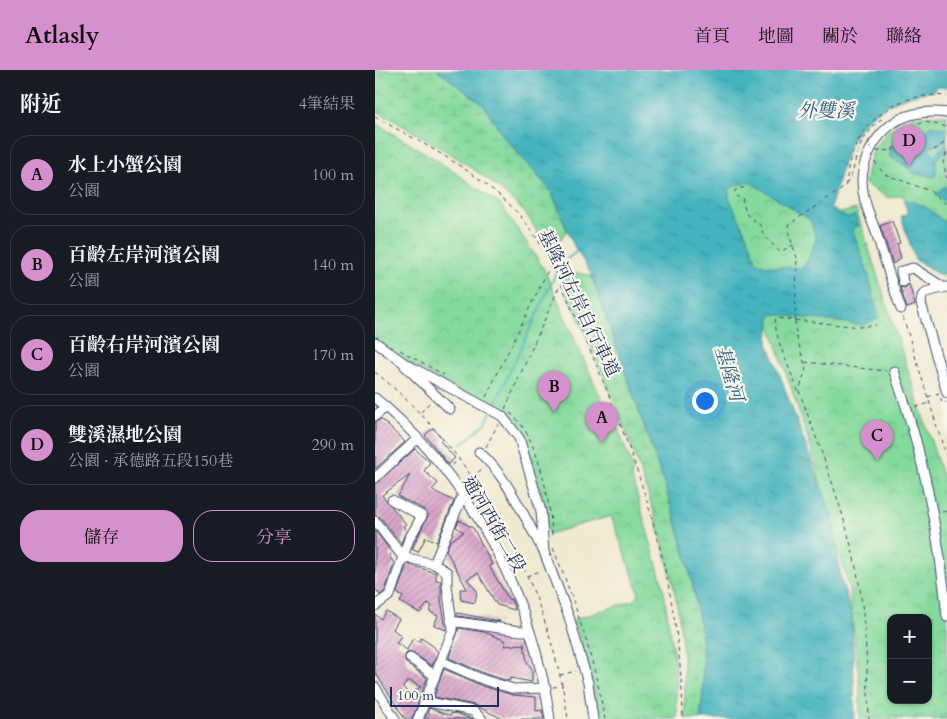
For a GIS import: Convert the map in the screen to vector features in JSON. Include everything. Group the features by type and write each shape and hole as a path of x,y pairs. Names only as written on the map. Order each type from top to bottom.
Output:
{"street":[{"path":"901,309 867,205 862,182 868,154 879,136 896,121 918,113 931,111 947,113"},
{"path":"903,282 901,271 913,268 945,287"},
{"path":"945,287 926,292 922,296 921,303 947,393"},
{"path":"375,342 403,363 450,409"},
{"path":"403,363 483,405 504,412 519,438 533,484 541,512 544,552"},
{"path":"894,371 919,448 933,514 947,617"},
{"name":"通河西街二段","path":"375,398 417,438 463,495 498,555 529,630 546,688 551,719"},
{"path":"375,416 386,407"},
{"path":"375,478 417,438"},
{"path":"479,452 491,462 544,552 569,617 588,683 593,719"},
{"path":"434,564 463,495"},
{"path":"375,605 390,595 409,539 422,516 392,500"},
{"path":"375,521 403,557 434,564 447,572 453,630 418,719"},
{"path":"451,621 520,632 529,630"},
{"path":"410,658 435,675"},
{"path":"441,661 484,680 514,688 546,688"},
{"path":"375,687 395,719"},
{"path":"424,700 473,711 482,719"}],"path":[{"path":"799,391 806,369 796,335 797,258 788,225 845,187 850,157 872,120 899,102 925,96 947,96"},
{"name":"基隆河左岸自行車道","path":"375,117 452,160 488,185 512,206 533,232 551,264 616,413 640,476 666,565 677,633 683,719"},
{"path":"869,140 868,147 877,152 893,150 903,128 926,122 947,127"},
{"path":"934,150 947,141"},
{"path":"947,153 943,161 947,179"},
{"path":"868,154 884,174 930,190 947,205"},
{"path":"744,188 737,188 735,193 742,197 746,214 760,225 764,236 780,252 793,245"},
{"path":"483,405 551,264"},
{"path":"479,452 487,446 504,412 561,284"},
{"path":"901,309 947,459"},
{"path":"869,719 866,645 857,572 833,482 779,338 775,321 776,318 860,327 876,325"},
{"path":"396,347 445,375"},
{"path":"805,362 894,371"},
{"path":"375,372 420,412 459,459 472,477 518,555 550,638 560,675 568,719"},
{"path":"929,397 939,393 942,403 947,402"},
{"path":"420,412 436,396"},
{"path":"908,410 930,403"},
{"path":"504,412 515,416 526,432 535,453 551,515 552,540"},
{"path":"449,467 459,459"},
{"path":"472,477 491,462"},
{"path":"552,546 578,611 595,671 605,719"},
{"path":"527,577 550,567"},
{"path":"560,675 584,669"}],"green space":[{"path":"375,70 437,70 484,105 503,136 551,191 567,230 550,255 529,219 505,194 452,155 375,110"},
{"path":"947,115 947,279 928,269 903,195 889,198 865,184 874,148 890,129 913,116"},
{"path":"375,123 437,160 501,205 543,267 603,403 608,402 634,471 631,474 663,586 676,672 677,719 599,719 589,667 573,620 635,600 639,593 611,516 548,534 546,509 520,422 409,364 375,341"},
{"path":"756,181 829,216 856,209 947,491 947,719 860,719 860,689 849,588 810,445 725,189 739,183"},
{"path":"570,272 591,275 671,505 691,576 698,611 703,683 700,719 685,719 682,640 675,594 665,554 642,475 628,436 597,359 563,284 563,276"}],"water":[{"path":"437,70 947,70 947,88 937,86 934,91 910,96 888,105 868,119 860,128 846,153 830,208 848,218 855,215 859,226 852,228 868,273 879,318 863,325 773,314 770,319 768,343 833,519 841,578 852,616 855,719 700,719 703,683 702,647 698,610 690,574 659,468 592,275 574,246 551,191 503,136 484,105","holes":["752,183 810,220 816,238 803,268 765,266 756,261 751,245 729,198 729,191 735,185"]},
{"path":"932,125 947,129 947,140 939,145 931,146 929,149 935,154 947,143 947,149 936,160 936,175 933,177 912,173 903,164 890,157 890,147 914,138"},
{"path":"943,187 947,187 947,203 936,195"},
{"path":"904,201 923,205 947,224 947,272 940,274 915,260 901,216 908,214"}],"building":[{"path":"892,221 900,243 897,244 901,258 893,264 880,226"},
{"path":"909,284 915,305 907,308 900,287 905,288"},
{"path":"381,419 405,442 375,469 375,422"},
{"path":"433,428 443,439 440,441 455,458 448,464 425,435"},
{"path":"415,449 430,462 424,471 438,483 432,490 454,501 437,542 426,537 418,552 412,549 428,515 425,510 398,496 410,475 382,495 406,524 403,526 406,531 401,543 380,517 375,515 375,484"},
{"path":"459,520 473,528 492,564 489,566 509,600 511,599 515,610 497,605 478,573 467,579 477,591 475,603 461,600 460,589 467,589 446,550 450,541 464,532 456,527"},
{"path":"375,531 391,552 389,556 394,563 385,591 380,595 375,588"},
{"path":"407,564 436,573 436,580 441,581 441,599 446,630 434,625 438,616 429,611 432,606 428,603 420,613 400,602 403,597 397,593"},
{"path":"386,611 399,619 393,629 401,636 396,643 407,650 413,638 419,642 421,638 438,652 432,666 413,653 408,652 405,655 406,663 427,678 412,719 405,719 375,672 375,614 381,619","holes":["408,680 421,687 409,695 403,687"]},
{"path":"457,613 500,621 500,622 457,616"},
{"path":"459,628 484,632 506,641 504,646 524,644 527,662 532,669 532,682 511,678 509,681 486,674 449,658"},
{"path":"444,669 482,686 513,695 536,697 536,711 542,710 544,719 503,719 474,705 434,697"},
{"path":"429,708 448,715 454,713 473,719 425,719"}],"waterway":[{"path":"493,408 560,265 577,251"},
{"path":"461,445 486,423 491,412"}],"place":[{"name":"雙溪濕地公園","path":"909,166"},
{"name":"百齡左岸河濱公園","path":"554,412"},
{"name":"水上小蟹公園","path":"602,443"},
{"name":"百齡右岸河濱公園","path":"877,461"}],"water label":[{"name":"外雙溪","path":"826,110"},
{"name":"基隆河","path":"730,373"}]}
